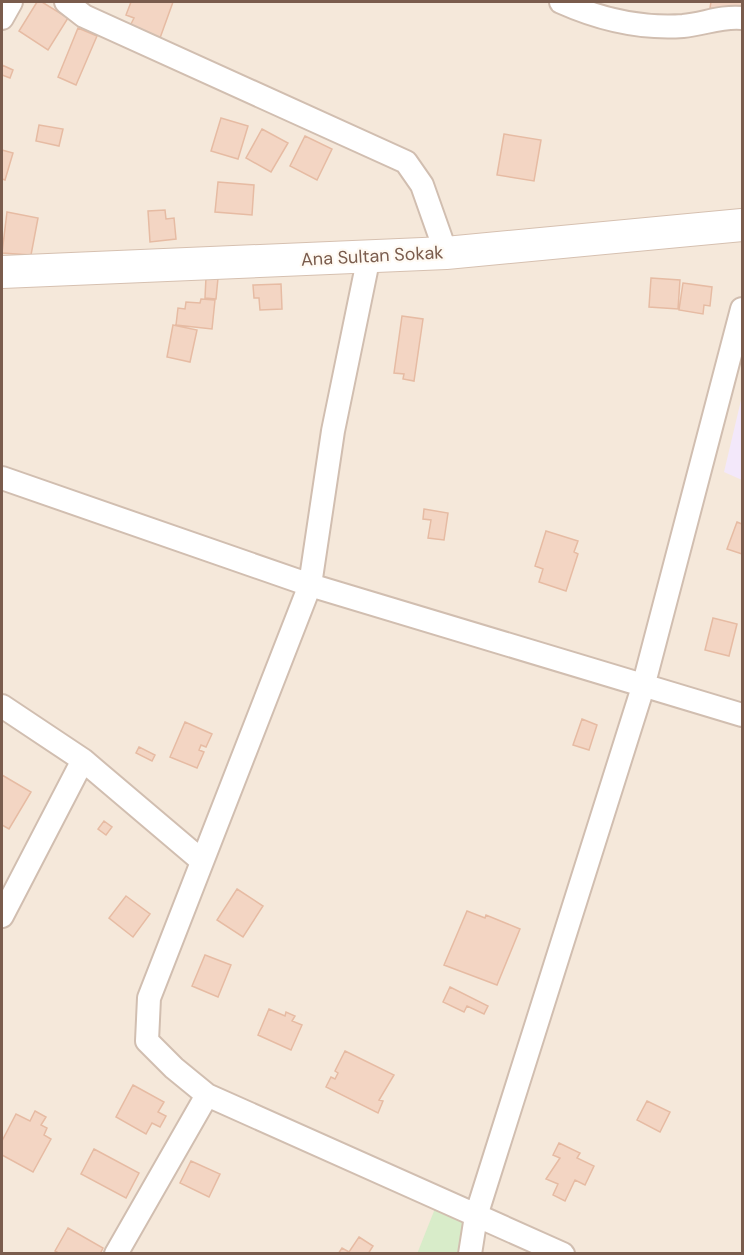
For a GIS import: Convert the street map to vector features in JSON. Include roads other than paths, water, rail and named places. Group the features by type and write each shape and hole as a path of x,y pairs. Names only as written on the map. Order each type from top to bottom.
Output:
{"street":[{"path":"2,18 11,2"},
{"path":"66,2 84,16 406,162 422,185 446,253"},
{"path":"561,2 621,24 683,26 728,16 742,18"},
{"name":"Ana Sultan Sokak","path":"2,272 446,253 742,225"},
{"path":"369,256 333,431 310,585 149,998 147,1041 174,1068 207,1095 563,1254"},
{"path":"470,1254 476,1216 643,687 742,309"},
{"path":"2,478 310,585 742,715"},
{"path":"2,706 83,760 202,861"},
{"path":"2,916 83,760"},
{"path":"116,1254 207,1095"}]}
